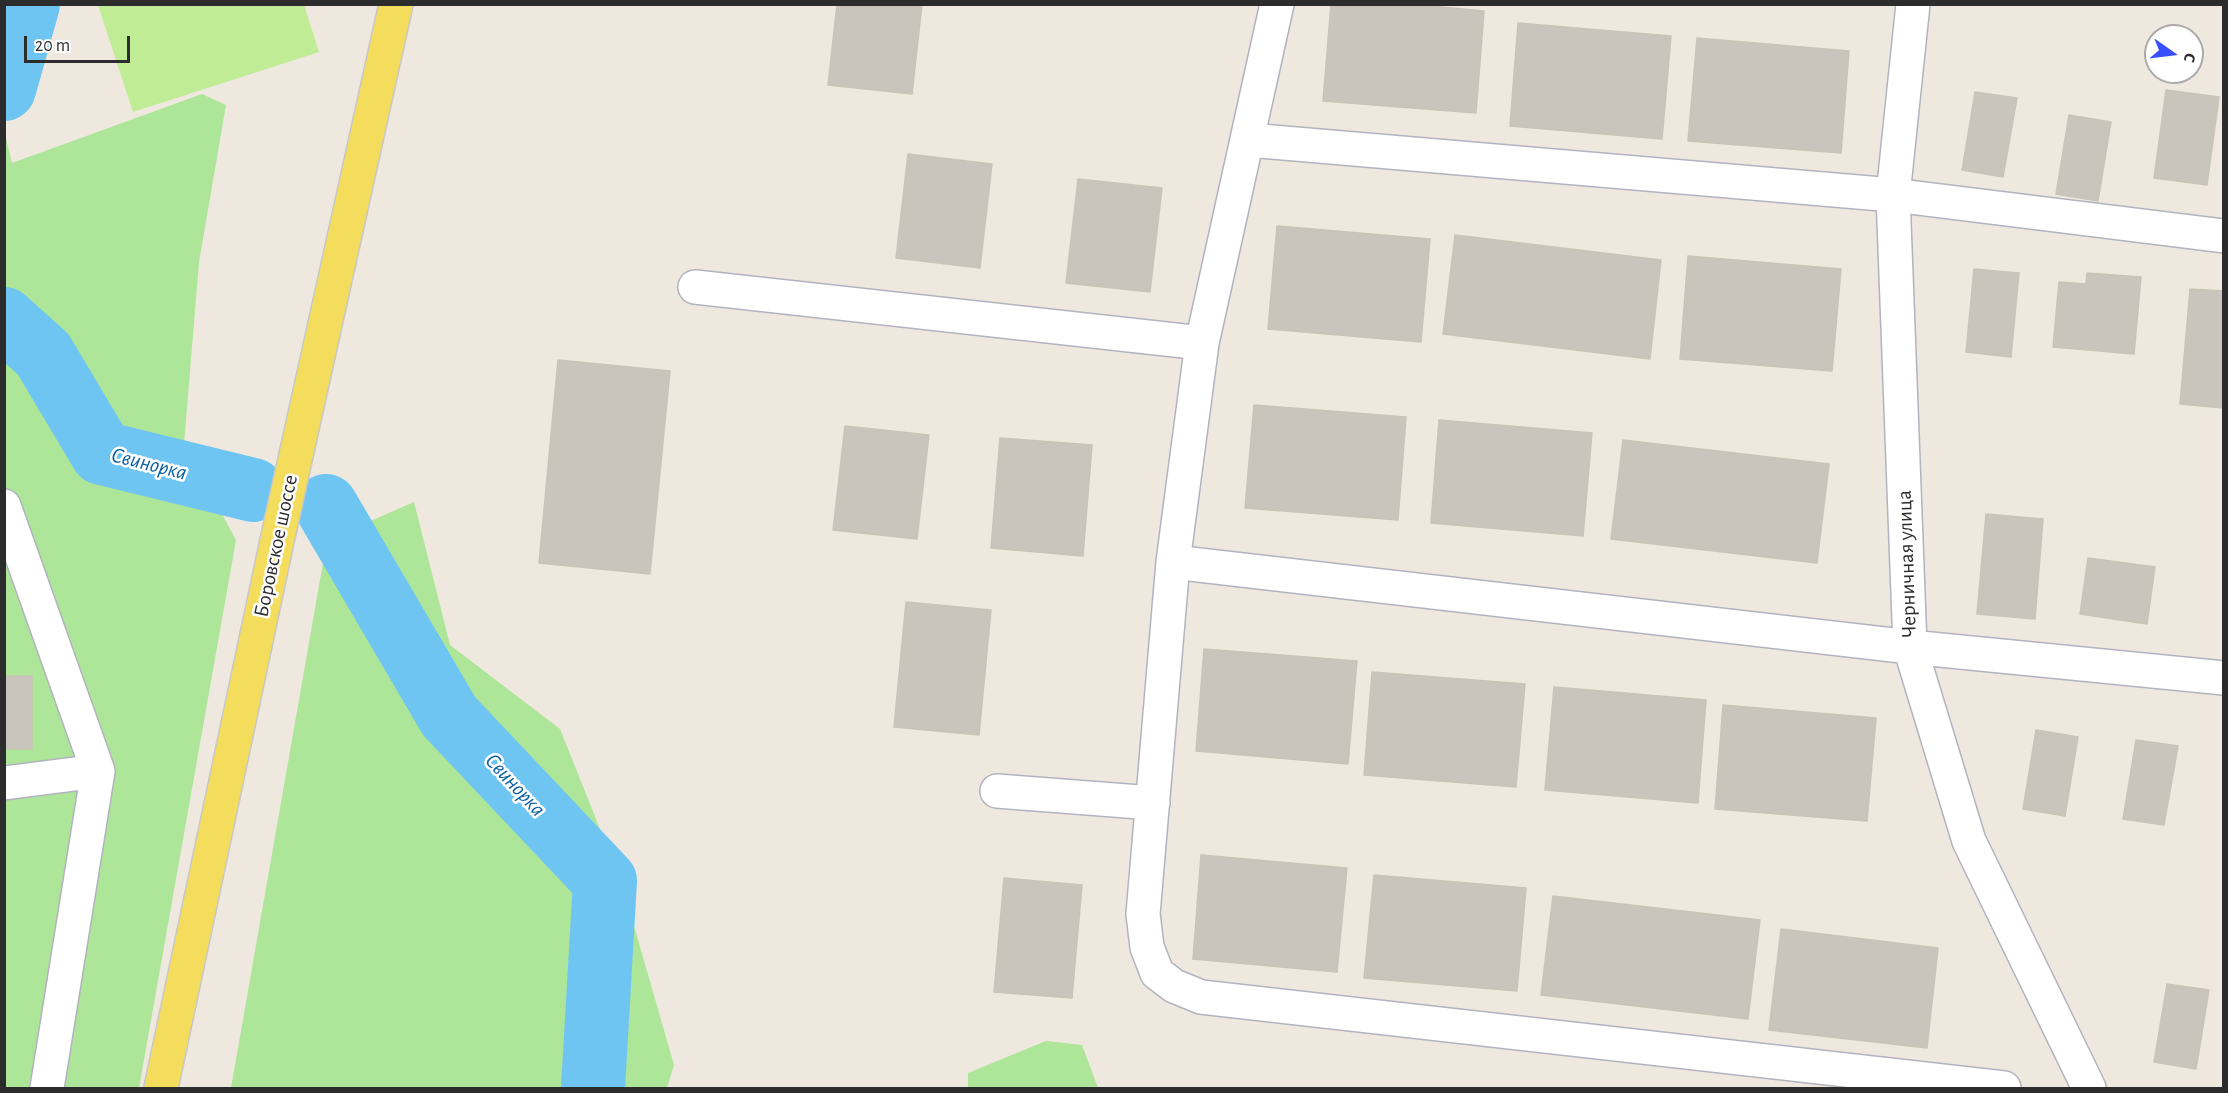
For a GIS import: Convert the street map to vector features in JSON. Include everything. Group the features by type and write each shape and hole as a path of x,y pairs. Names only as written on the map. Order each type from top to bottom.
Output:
{"main road":[{"name":"Боровское шоссе","path":"161,1089 274,552 396,4"}],"street":[{"path":"1277,4 1249,140 1202,343 1173,562 1143,914 1147,947 1157,973 1174,986 1201,997 2004,1089"},
{"name":"Черничная улица","path":"1912,4 1893,195 1910,648 1969,841 2090,1089"},
{"path":"1249,140 1893,195 2223,236"},
{"path":"696,287 1202,343"},
{"path":"4,507 98,771 47,1089"},
{"path":"1173,562 1910,648 2223,678"},
{"path":"4,783 98,771"},
{"path":"997,790 1154,802"}],"green space":[{"path":"98,5 304,5 319,52 133,112"},
{"path":"202,94 226,105 199,262 184,444 236,540 139,1088 5,1088 4,130 12,163"},
{"path":"414,502 450,645 560,729 622,884 674,1065 667,1088 231,1088 327,540"},
{"path":"1046,1041 1082,1045 1098,1088 968,1088 968,1073"}],"building":[{"path":"837,4 922,4 912,94 828,85"},
{"path":"1331,4 1410,4 1484,11 1476,113 1323,101"},
{"path":"1518,23 1671,36 1662,139 1510,126"},
{"path":"1697,38 1849,51 1841,153 1688,141"},
{"path":"2166,90 2219,97 2207,185 2154,178"},
{"path":"1975,92 2017,98 2003,177 1962,170"},
{"path":"2069,115 2111,122 2098,201 2056,194"},
{"path":"908,154 992,164 980,268 896,258"},
{"path":"1078,179 1162,188 1150,292 1066,283"},
{"path":"1277,226 1430,239 1421,342 1268,329"},
{"path":"1455,235 1661,260 1650,359 1443,334"},
{"path":"1688,256 1841,269 1832,371 1680,359"},
{"path":"1974,269 2019,273 2011,357 1966,352"},
{"path":"2087,273 2141,277 2134,354 2053,347 2059,282 2086,284"},
{"path":"2190,289 2224,291 2224,408 2180,404"},
{"path":"558,360 670,371 650,574 539,563"},
{"path":"1254,405 1406,417 1398,520 1245,508"},
{"path":"1439,420 1592,433 1583,536 1431,523"},
{"path":"845,426 929,435 917,539 833,530"},
{"path":"1000,438 1092,445 1083,556 991,548"},
{"path":"1623,440 1829,464 1817,563 1611,539"},
{"path":"1986,514 2043,519 2035,619 1977,614"},
{"path":"2088,558 2155,567 2147,624 2080,614"},
{"path":"906,602 991,610 979,735 894,727"},
{"path":"1204,649 1357,661 1348,764 1196,751"},
{"path":"1372,672 1525,684 1516,787 1364,775"},
{"path":"4,676 32,676 32,749 4,749"},
{"path":"1554,687 1706,700 1698,803 1545,790"},
{"path":"1723,705 1876,718 1867,821 1715,809"},
{"path":"2036,730 2078,737 2065,816 2023,809"},
{"path":"2136,740 2178,746 2164,825 2123,819"},
{"path":"1201,855 1347,868 1337,972 1193,959"},
{"path":"1374,875 1526,888 1517,991 1364,978"},
{"path":"1004,878 1082,885 1072,998 994,992"},
{"path":"1553,896 1760,920 1748,1019 1541,995"},
{"path":"1781,929 1938,948 1927,1048 1769,1030"},
{"path":"2167,984 2209,990 2196,1069 2154,1062"}],"waterway":[{"name":"Свинорка","path":"4,89 28,4"},
{"name":"Свинорка","path":"4,319 43,354 102,453 253,490"},
{"name":"Свинорка","path":"326,506 449,716 605,881 593,1088"}]}
